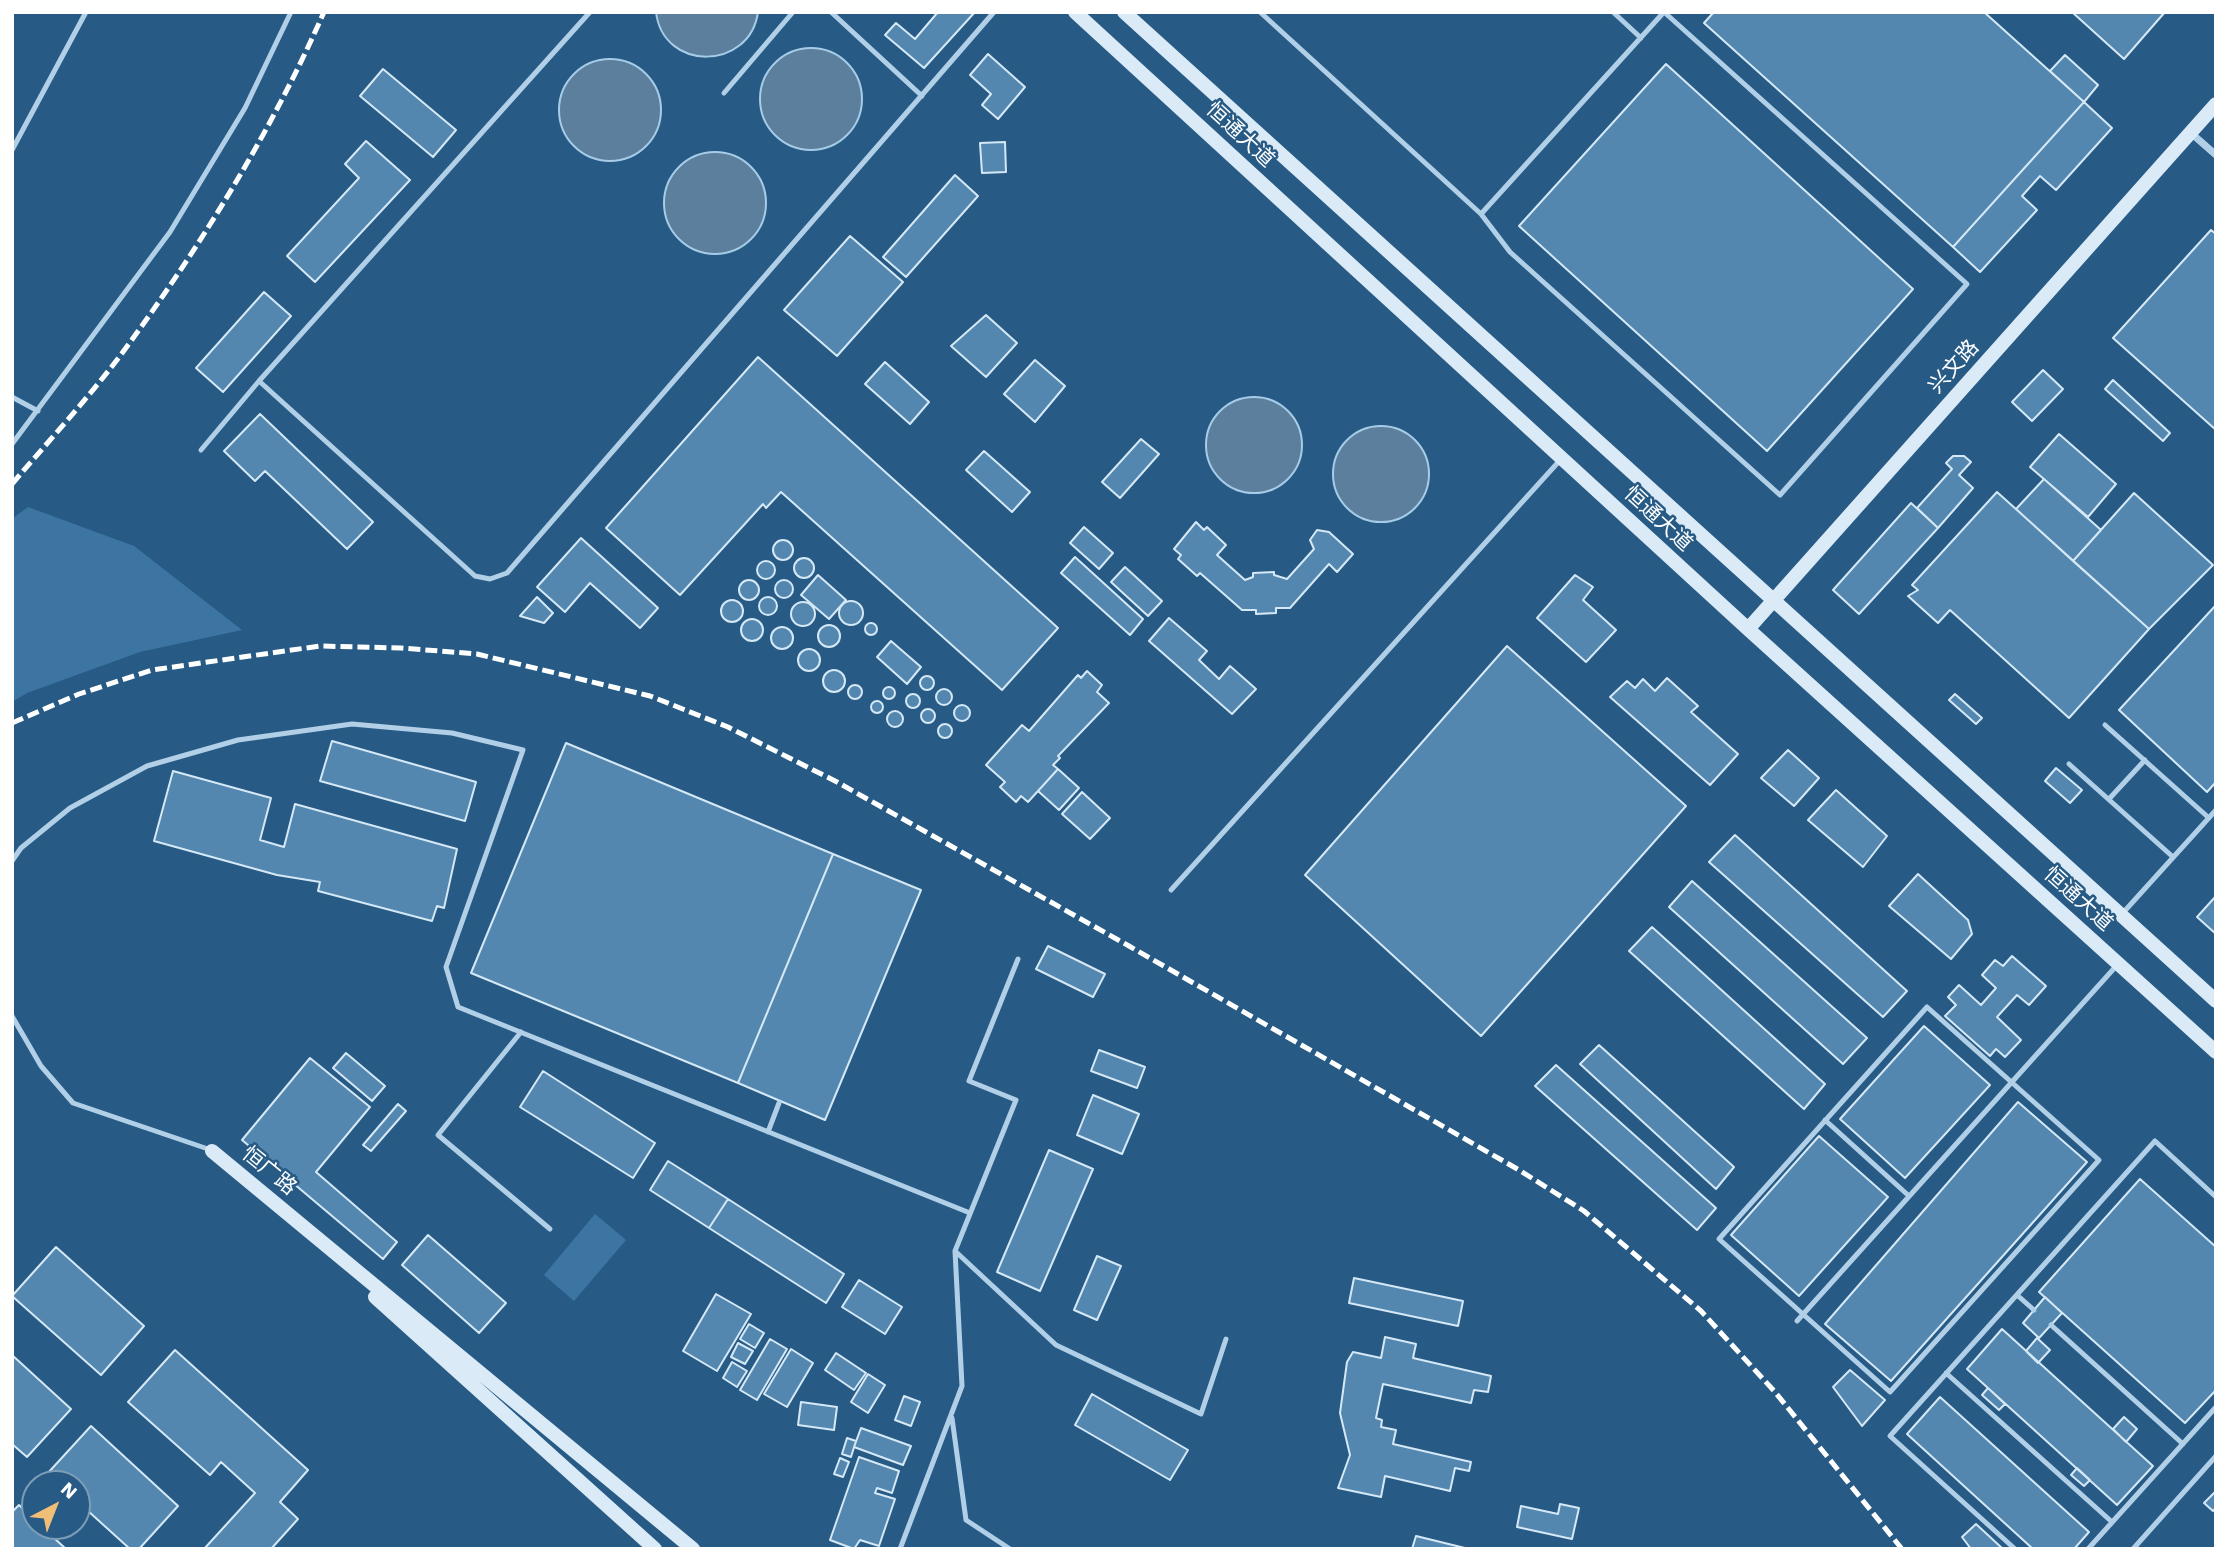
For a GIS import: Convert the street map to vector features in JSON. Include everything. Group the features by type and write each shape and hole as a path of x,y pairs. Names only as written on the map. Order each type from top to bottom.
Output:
{"main road":[{"name":"恒通大道","path":"1075,12 1748,629 2216,1052"},
{"name":"恒通大道","path":"1124,12 2216,1001"},
{"name":"兴文路","path":"1748,629 2216,104"},
{"name":"恒广路","path":"212,1151 655,1549"},
{"name":"恒广路","path":"212,1151 693,1549"}],"street":[{"path":"2190,133 2216,155"}],"lane":[{"path":"12,150 86,12"},
{"path":"12,444 170,232 245,108 292,12"},
{"path":"201,450 259,381 590,12"},
{"path":"724,93 793,12"},
{"path":"831,12 922,96"},
{"path":"259,381 475,576 490,579 507,573 994,12"},
{"path":"1260,12 1481,214 1510,251 1780,495 1967,284 1664,12 1481,214"},
{"path":"1613,12 1641,38"},
{"path":"12,397 37,411"},
{"path":"1171,890 1562,458"},
{"path":"12,861 21,848 70,808 147,766 238,740 352,724 452,733 523,750 446,967 458,1007 970,1213"},
{"path":"2105,725 2209,818"},
{"path":"2109,799 2145,760"},
{"path":"2069,764 2173,857"},
{"path":"2121,915 2216,810"},
{"path":"900,1549 962,1386 955,1251 1016,1100 969,1081 1018,959"},
{"path":"1797,1321 2118,964"},
{"path":"1927,1007 2011,1082 2099,1160 1890,1392 1719,1240 1927,1007"},
{"path":"12,1016 41,1066 73,1103 212,1151"},
{"path":"521,1032 438,1135 550,1229"},
{"path":"768,1132 779,1103"},
{"path":"1825,1120 1909,1196"},
{"path":"2015,1549 1890,1436 2155,1141 2216,1196"},
{"path":"955,1251 1056,1345 1201,1414 1226,1339"},
{"path":"2017,1295 2034,1310"},
{"path":"2051,1325 2183,1444"},
{"path":"1947,1373 2112,1522"},
{"path":"2088,1549 2216,1407"},
{"path":"951,1415 966,1520 1010,1549"},
{"path":"2133,1549 2216,1456"}],"shaded area":[{"path":"656,12 758,12 752,31 740,45 724,54 707,57 689,54 674,46 662,32"},
{"path":"811,48 840,56 854,70 862,99 854,128 840,142 811,150 782,142 768,128 760,99 768,70 782,56"},
{"path":"610,59 630,62 653,81 658,90 661,110 658,130 639,153 630,158 610,161 590,158 567,139 562,130 559,110 562,90 581,67 590,62"},
{"path":"715,152 735,155 758,174 763,183 766,203 763,223 744,246 735,251 715,254 695,251 672,232 667,223 664,203 667,183 686,160 695,155"},
{"path":"1254,397 1272,400 1288,411 1299,427 1302,445 1299,463 1288,479 1272,490 1254,493 1236,490 1220,479 1209,463 1206,445 1209,427 1220,411 1236,400"},
{"path":"1381,426 1399,429 1415,440 1426,456 1429,474 1426,492 1415,508 1399,519 1381,522 1363,519 1347,508 1336,492 1333,474 1336,456 1347,440 1363,429"},
{"path":"28,507 134,546 242,630 140,652 27,693 12,702 12,519"},
{"path":"595,1214 626,1240 574,1301 544,1275"}],"building":[{"path":"938,12 975,12 924,68 885,35 896,23 915,39"},
{"path":"1714,12 1984,12 2084,102 1953,247 1704,23"},
{"path":"2072,12 2165,12 2124,59"},
{"path":"988,54 1025,87 998,119 982,105 991,94 970,75"},
{"path":"2065,55 2098,85 2084,102 2050,71"},
{"path":"1666,64 1913,289 1767,451 1519,226"},
{"path":"383,69 456,130 433,157 360,96"},
{"path":"2084,102 2112,128 2056,190 2040,176 2022,196 2037,210 1980,272 1953,247"},
{"path":"366,141 410,180 315,282 287,256 359,178 345,164"},
{"path":"1005,142 1006,172 982,173 980,143"},
{"path":"955,175 978,196 906,277 883,257"},
{"path":"2211,230 2216,234 2216,430 2113,338"},
{"path":"850,236 903,282 837,356 784,310"},
{"path":"264,292 291,316 223,392 196,368"},
{"path":"986,315 1017,343 986,377 951,346"},
{"path":"758,357 1058,628 1002,690 781,492 766,508 763,504 680,595 606,528"},
{"path":"1035,360 1065,386 1035,422 1004,394"},
{"path":"885,362 929,402 910,424 865,384"},
{"path":"2043,370 2063,389 2032,421 2012,402"},
{"path":"2113,380 2170,433 2163,441 2105,389"},
{"path":"260,414 373,522 347,549 265,471 255,481 224,451"},
{"path":"2059,434 2116,484 2088,517 2030,467"},
{"path":"1141,439 1159,454 1120,498 1102,482"},
{"path":"984,451 1030,492 1012,512 966,470"},
{"path":"1953,456 1964,456 1971,462 1959,475 1973,488 1938,528 1917,508 1952,469 1946,463"},
{"path":"2044,479 2101,530 2073,561 2016,509"},
{"path":"1997,492 2149,629 2069,718 1950,610 1938,623 1908,596 1918,590 1912,585"},
{"path":"2134,493 2213,565 2149,629 2073,561"},
{"path":"1911,503 1938,528 1859,614 1833,590"},
{"path":"1196,522 1204,530 1207,527 1226,545 1217,555 1245,580 1253,577 1253,573 1274,572 1274,575 1287,579 1314,549 1310,540 1317,530 1329,532 1353,554 1337,572 1329,564 1290,608 1276,608 1276,613 1256,614 1256,610 1242,610 1200,573 1197,576 1178,559 1181,555 1174,549"},
{"path":"1084,527 1113,553 1099,569 1070,543"},
{"path":"581,538 658,608 640,628 590,583 565,612 537,587"},
{"path":"783,540 790,543 793,550 790,557 783,560 776,557 773,550 776,543"},
{"path":"1075,557 1143,619 1130,635 1061,573"},
{"path":"804,558 811,561 814,568 811,575 804,578 797,575 794,568 797,561"},
{"path":"762,561 770,561 775,570 773,577 762,579 757,574 757,566"},
{"path":"1125,567 1162,601 1148,616 1111,582"},
{"path":"818,575 846,600 829,619 801,595"},
{"path":"1575,575 1593,587 1583,600 1616,630 1586,662 1537,618"},
{"path":"749,580 756,583 759,590 756,597 749,600 742,597 739,590 742,583"},
{"path":"784,580 790,583 793,589 790,595 784,598 778,595 775,589 778,583"},
{"path":"537,597 553,613 544,623 520,616"},
{"path":"768,597 774,600 777,606 774,612 768,615 762,612 759,606 762,600"},
{"path":"732,600 740,603 743,611 740,619 732,622 724,619 721,611 724,603"},
{"path":"851,601 860,604 863,613 860,622 851,625 842,622 839,613 842,604"},
{"path":"803,602 812,605 815,614 812,623 803,626 794,623 791,614 794,605"},
{"path":"2216,605 2216,782 2207,792 2119,710"},
{"path":"1169,618 1207,651 1199,660 1219,679 1230,666 1256,689 1232,714 1149,641"},
{"path":"752,619 760,622 763,630 760,638 752,641 744,638 741,630 744,622"},
{"path":"866,624 876,624 876,634 866,634"},
{"path":"829,625 837,628 840,636 837,644 829,647 821,644 818,636 821,628"},
{"path":"782,627 790,630 793,638 790,646 782,649 774,646 771,638 774,630"},
{"path":"891,641 921,667 907,684 877,657"},
{"path":"1507,646 1686,806 1481,1036 1305,875"},
{"path":"809,649 817,652 820,660 817,668 809,671 801,668 798,660 801,652"},
{"path":"834,670 842,673 845,681 842,689 834,692 826,689 823,681 826,673"},
{"path":"1087,671 1102,685 1097,692 1109,703 1058,756 1060,758 1053,765 1058,769 1028,802 1021,796 1016,802 1000,787 1005,782 986,765 1022,725 1029,731 1078,675 1081,678"},
{"path":"927,676 932,678 932,688 927,690 922,688 920,683 922,678"},
{"path":"1667,678 1698,706 1691,712 1738,754 1710,785 1610,697 1627,681 1635,688 1643,679 1655,691"},
{"path":"855,685 860,687 860,697 855,699 850,697 848,692 850,687"},
{"path":"889,687 895,693 889,699 883,693"},
{"path":"944,689 952,697 944,705 936,697"},
{"path":"910,694 916,694 920,701 916,708 910,708 906,704 906,698"},
{"path":"1955,694 1982,718 1976,724 1949,700"},
{"path":"877,701 883,707 877,713 871,707"},
{"path":"959,705 965,705 970,713 968,719 959,721 954,716 954,710"},
{"path":"928,709 933,711 933,721 928,723 923,721 921,716 923,711"},
{"path":"895,711 903,719 895,727 887,719"},
{"path":"945,724 950,726 950,736 945,738 940,736 938,731 940,726"},
{"path":"332,741 476,782 465,821 320,781"},
{"path":"566,743 833,854 738,1083 471,973"},
{"path":"1788,750 1819,778 1794,806 1761,778"},
{"path":"2056,768 2082,790 2070,803 2045,781"},
{"path":"1058,769 1079,788 1059,810 1038,791"},
{"path":"173,771 271,798 260,840 284,847 295,804 457,849 444,908 437,906 432,921 318,891 320,882 277,875 154,841"},
{"path":"1836,790 1887,836 1863,867 1808,820"},
{"path":"1082,792 1110,818 1090,839 1062,814"},
{"path":"1735,835 1907,991 1883,1017 1709,862"},
{"path":"833,854 921,890 825,1120 738,1083"},
{"path":"1918,874 1968,920 1972,934 1951,959 1889,906"},
{"path":"1692,881 1867,1038 1843,1064 1669,907"},
{"path":"2216,896 2216,934 2197,917"},
{"path":"1652,927 1825,1084 1804,1109 1629,951"},
{"path":"1048,946 1105,974 1093,997 1036,969"},
{"path":"2012,956 2046,986 2029,1005 2017,995 1997,1017 2021,1040 2005,1057 1996,1049 1990,1056 1945,1016 1956,1005 1948,997 1959,985 1981,1005 1996,988 1982,975 1995,960 2003,966"},
{"path":"1924,1026 1990,1085 1905,1178 1840,1119"},
{"path":"1599,1045 1734,1167 1716,1189 1580,1064"},
{"path":"1099,1050 1145,1067 1137,1088 1091,1071"},
{"path":"346,1053 385,1086 372,1101 333,1068"},
{"path":"310,1058 370,1107 316,1172 397,1242 383,1259 242,1140"},
{"path":"1556,1065 1716,1208 1697,1230 1535,1086"},
{"path":"543,1071 655,1143 633,1178 520,1107"},
{"path":"1093,1095 1139,1114 1122,1154 1077,1135"},
{"path":"2018,1102 2087,1162 1891,1381 1825,1324"},
{"path":"398,1104 406,1111 371,1151 363,1145"},
{"path":"1819,1136 1888,1197 1799,1296 1731,1235"},
{"path":"1049,1150 1093,1169 1040,1291 997,1272"},
{"path":"668,1161 728,1199 709,1228 650,1190"},
{"path":"2140,1179 2216,1247 2216,1390 2185,1423 2039,1292"},
{"path":"728,1199 844,1274 826,1303 709,1228"},
{"path":"428,1235 506,1303 479,1333 402,1265"},
{"path":"56,1247 144,1326 101,1375 12,1296"},
{"path":"1097,1256 1121,1266 1097,1320 1074,1310"},
{"path":"1354,1278 1463,1301 1458,1326 1349,1303"},
{"path":"859,1280 902,1307 885,1334 842,1307"},
{"path":"716,1294 751,1314 717,1371 683,1351"},
{"path":"2045,1297 2062,1313 2039,1338 2023,1323"},
{"path":"749,1324 764,1333 755,1348 740,1339"},
{"path":"2002,1329 2153,1466 2117,1505 1967,1369"},
{"path":"1385,1337 1416,1344 1413,1358 1491,1376 1488,1392 1474,1390 1471,1403 1383,1384 1376,1418 1382,1420 1381,1427 1396,1430 1393,1444 1471,1462 1469,1471 1455,1468 1450,1491 1385,1476 1381,1497 1338,1488 1350,1455 1340,1413 1347,1362 1353,1352 1381,1358"},
{"path":"2037,1338 2050,1350 2038,1363 2026,1351"},
{"path":"770,1339 787,1349 757,1400 740,1390"},
{"path":"738,1343 753,1351 745,1364 731,1357"},
{"path":"791,1349 813,1363 787,1407 764,1394"},
{"path":"175,1350 308,1470 280,1502 298,1519 271,1549 204,1549 255,1493 221,1462 210,1475 128,1402"},
{"path":"836,1353 866,1373 854,1390 825,1370"},
{"path":"12,1355 71,1409 27,1457 12,1444"},
{"path":"732,1362 747,1371 737,1387 723,1378"},
{"path":"1850,1370 1885,1400 1862,1426 1833,1387"},
{"path":"868,1374 885,1385 868,1413 851,1402"},
{"path":"1988,1388 2005,1404 1999,1410 1982,1395"},
{"path":"1092,1394 1188,1450 1170,1480 1075,1425"},
{"path":"904,1396 920,1402 911,1426 895,1420"},
{"path":"1940,1397 2089,1532 2074,1549 2033,1549 1907,1434"},
{"path":"801,1402 837,1407 834,1430 798,1425"},
{"path":"2124,1417 2137,1429 2126,1442 2113,1429"},
{"path":"91,1426 178,1506 139,1549 130,1549 91,1514 91,1470 51,1470"},
{"path":"861,1428 911,1446 903,1465 854,1447"},
{"path":"847,1438 856,1441 851,1457 842,1454"},
{"path":"859,1457 899,1471 892,1493 877,1488 875,1493 895,1499 879,1546 860,1540 854,1549 830,1540"},
{"path":"840,1458 849,1462 843,1477 834,1474"},
{"path":"2077,1468 2090,1480 2084,1486 2071,1475"},
{"path":"2216,1491 2216,1508 2213,1511 2204,1503"},
{"path":"1560,1504 1579,1508 1572,1539 1517,1527 1521,1506 1558,1514"},
{"path":"19,1505 21,1507 21,1540 56,1540 66,1549 12,1549 12,1512"},
{"path":"1976,1524 2003,1549 1971,1549 1962,1537"},
{"path":"1416,1536 1469,1549 1412,1549"}],"railway":[{"path":"12,484 117,360 185,263 260,140 324,12"},
{"path":"12,723 79,694 152,670 320,646 401,648 477,654 650,696 728,727 837,782 1129,946 1519,1170 1584,1211 1701,1311 1775,1392 1902,1549"}]}
